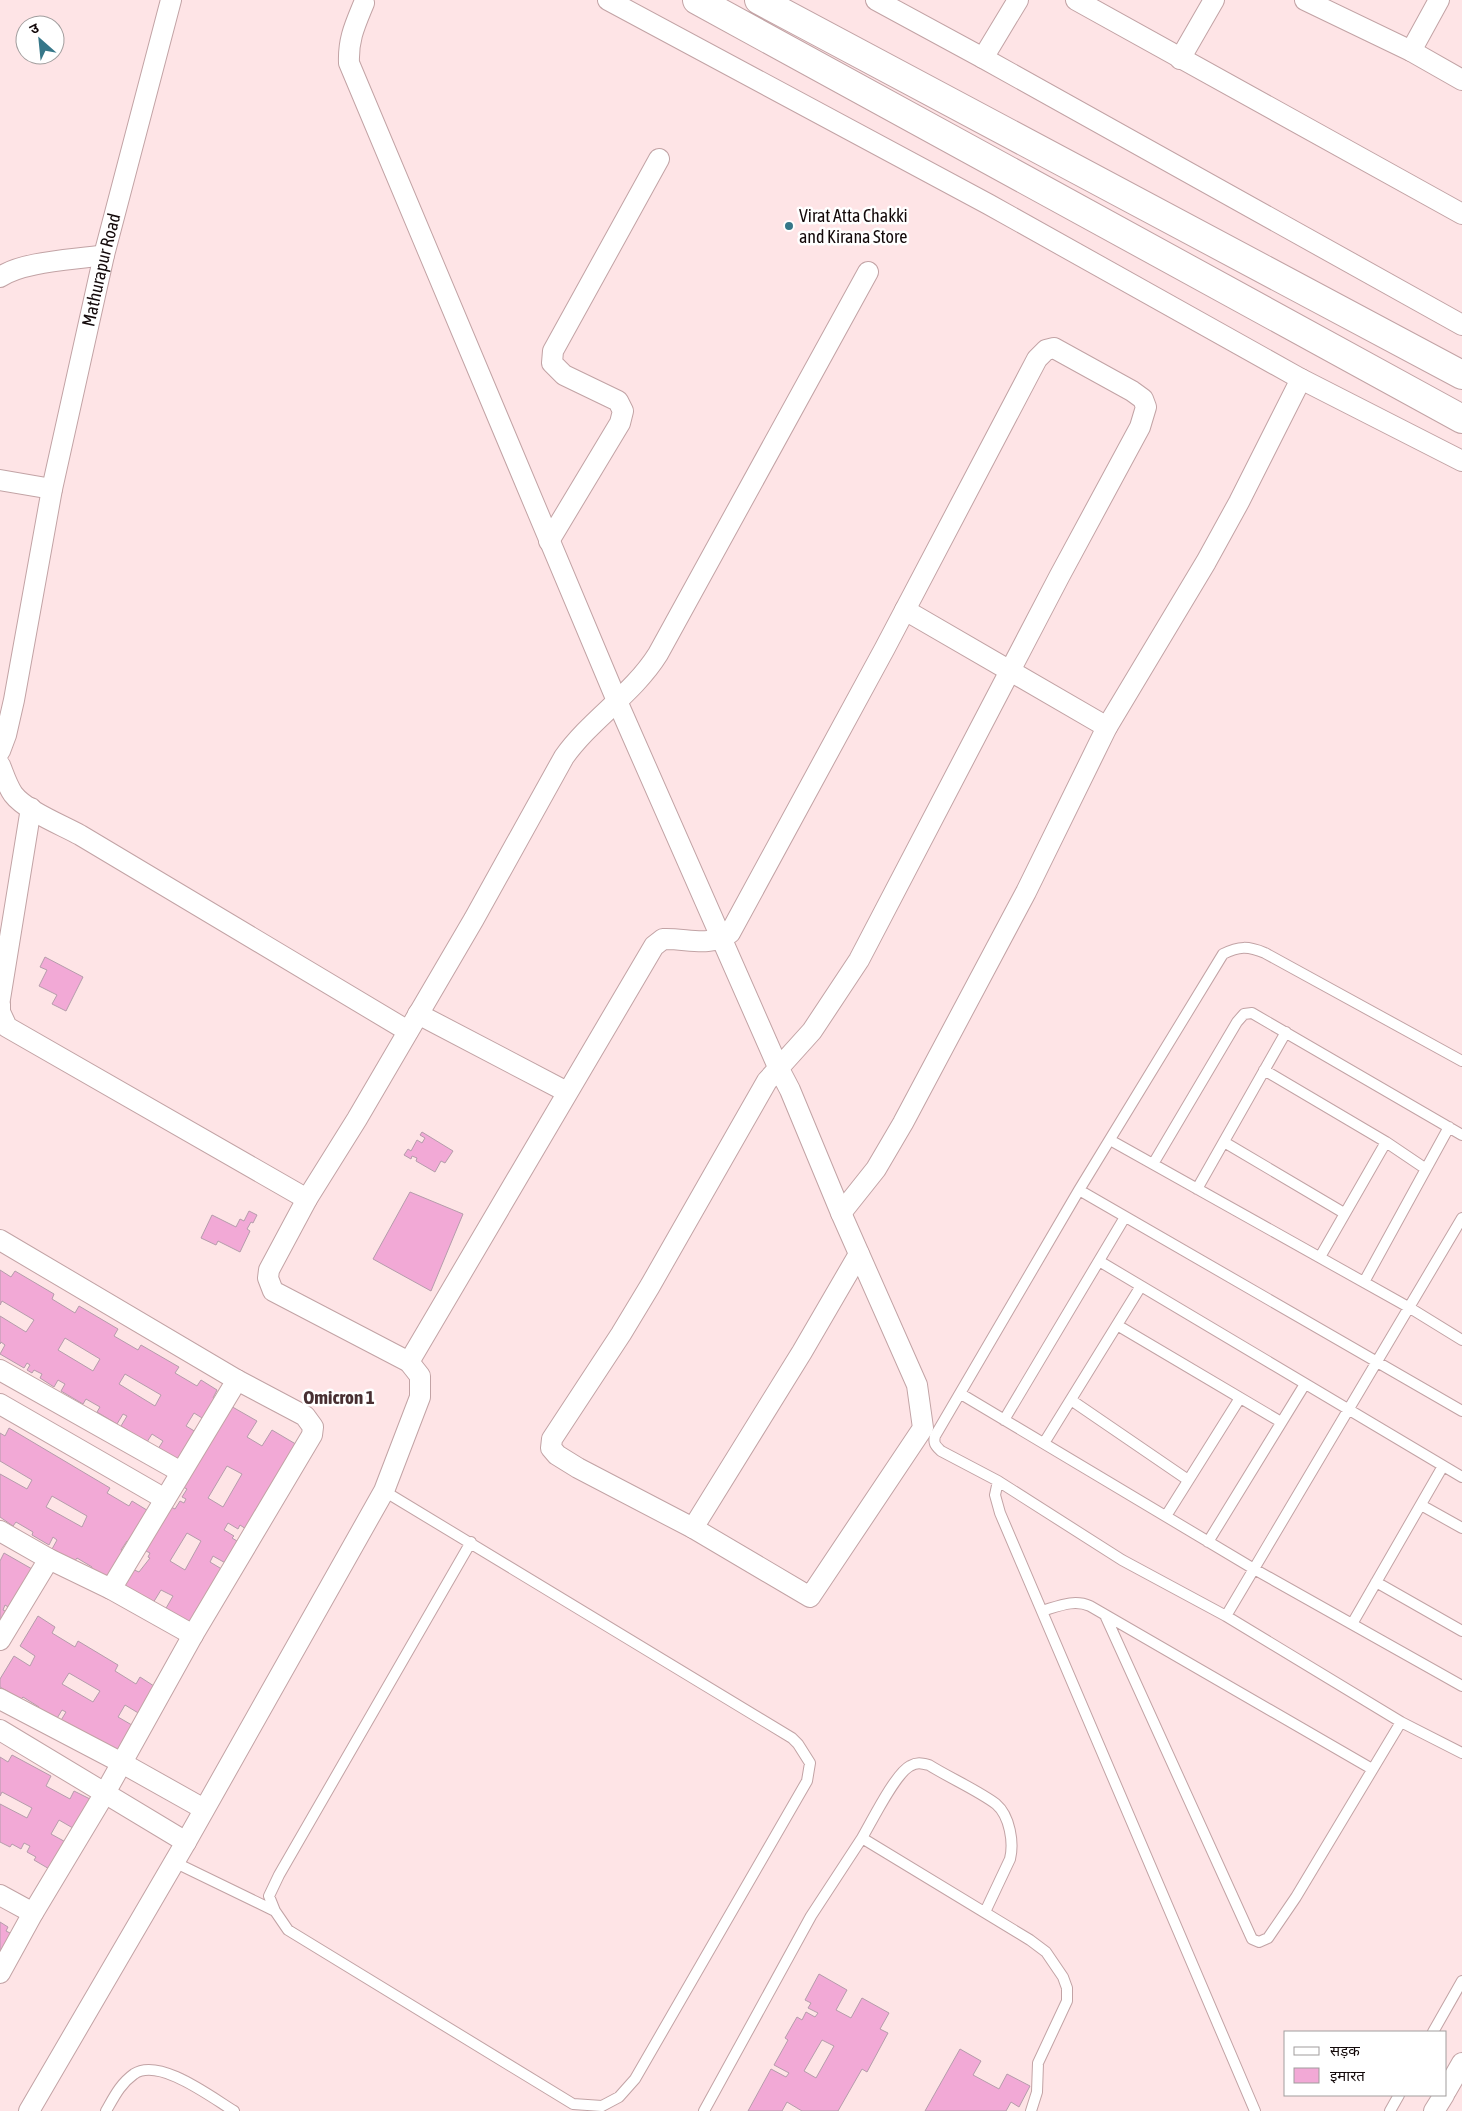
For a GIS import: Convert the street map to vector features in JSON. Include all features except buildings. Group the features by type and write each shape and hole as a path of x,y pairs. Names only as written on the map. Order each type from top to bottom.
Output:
{"street":[{"name":"Mathurapur Road","path":"0,751 12,708 52,489 104,256 171,0"},
{"path":"608,0 988,204 1301,379 1462,462"},
{"path":"697,0 1462,419"},
{"path":"759,0 1462,375"},
{"path":"876,0 1462,325"},
{"path":"983,58 1018,0"},
{"path":"1180,59 1214,0"},
{"path":"1305,0 1411,51 1462,80"},
{"path":"1411,51 1439,0"},
{"path":"1085,2 1180,59 1462,214"},
{"path":"364,3 350,39 349,63 616,701 722,939 778,1067 790,1090 841,1213 918,1384 923,1428 810,1597 693,1528 564,1459 551,1448 552,1439 621,1334 767,1081 778,1067 812,1031 859,960 1140,427 1146,407 1143,399 1132,390 1054,348 1046,350 1037,360 905,610 730,933 722,939 707,942 663,939 654,946 409,1362"},
{"path":"549,541 620,423 623,411 618,401 564,375 552,362 553,351 659,159"},
{"path":"0,277 9,271 23,267 104,256"},
{"path":"29,2111 186,1842 384,1491 420,1396 420,1376 409,1362 282,1297 273,1291 269,1285 269,1270 307,1199 357,1119 474,919 564,757 575,742 648,670 658,654 868,272"},
{"path":"841,1213 876,1169 912,1107 1026,892 1107,727 1206,562 1239,502 1301,379"},
{"path":"0,480 52,489"},
{"path":"905,610 1107,727"},
{"path":"0,765 14,795 31,808 80,835 408,1032"},
{"path":"0,999 31,808"},
{"path":"418,1014 567,1092"},
{"path":"1,1015 7,1027 307,1199"},
{"path":"0,1240 237,1380 305,1416 313,1428 312,1435 194,1635 105,1793 33,1913 0,1974"},
{"path":"693,1528 802,1352 859,1254"},
{"path":"0,1370 181,1472"},
{"path":"112,1589 237,1380"},
{"path":"0,1404 165,1499"},
{"path":"0,1531 49,1559 112,1589 194,1635"},
{"path":"0,1640 49,1559"},
{"path":"0,1699 122,1763 204,1809"},
{"path":"0,1730 186,1842"},
{"path":"0,1895 33,1913"},
{"path":"1447,2089 1462,2063"},
{"path":"1434,2111 1443,2096"}],"lane":[{"path":"1462,1061 1265,953 1251,948 1237,947 1223,954 1079,1190 935,1436 936,1446 998,1481 1122,1560 1226,1616 1401,1722 1462,1754"},
{"path":"1153,1164 1237,1022 1244,1014 1252,1013 1462,1135"},
{"path":"1197,1189 1286,1032"},
{"path":"1264,1070 1386,1142 1426,1169"},
{"path":"1364,1282 1449,1127"},
{"path":"1110,1140 1410,1308 1462,1340"},
{"path":"1224,1142 1344,1213"},
{"path":"1320,1258 1386,1142"},
{"path":"1079,1190 1379,1361 1462,1411"},
{"path":"1004,1420 1125,1217"},
{"path":"1226,1616 1379,1361 1462,1218"},
{"path":"1099,1261 1462,1477"},
{"path":"1044,1443 1141,1286"},
{"path":"1117,1325 1281,1422"},
{"path":"1208,1542 1304,1384"},
{"path":"960,1394 1254,1569 1462,1686"},
{"path":"1166,1516 1240,1398"},
{"path":"1071,1400 1188,1480"},
{"path":"1352,1624 1443,1466"},
{"path":"998,1481 995,1495 996,1503 1255,2111"},
{"path":"384,1491 471,1542 792,1738 810,1763 807,1781 635,2079 619,2097 602,2106 573,2104 288,1930 275,1912 269,1896 278,1875 471,1542"},
{"path":"1421,1504 1462,1528"},
{"path":"1376,1582 1462,1631"},
{"path":"1042,1610 1072,1602 1082,1602 1372,1769"},
{"path":"1105,1615 1252,1939 1259,1942 1268,1938 1296,1897 1401,1722"},
{"path":"704,2111 811,1916 900,1775 909,1766 918,1762 929,1765 997,1805 1006,1822 1012,1842 1010,1859 985,1912"},
{"path":"862,1838 985,1912 1046,1952 1063,1977 1067,1988 1067,2000 1038,2063 1038,2092 1031,2111"},
{"path":"174,1862 275,1912"},
{"path":"1435,2031 1462,1982"},
{"path":"106,2111 119,2087 135,2073 151,2069 166,2071 234,2111"},
{"path":"1390,2111 1398,2096"}],"place":[{"name":"Virat Atta Chakki and Kirana Store","path":"789,226"}],"district":[{"name":"Omicron 1","path":"339,1397"}]}
